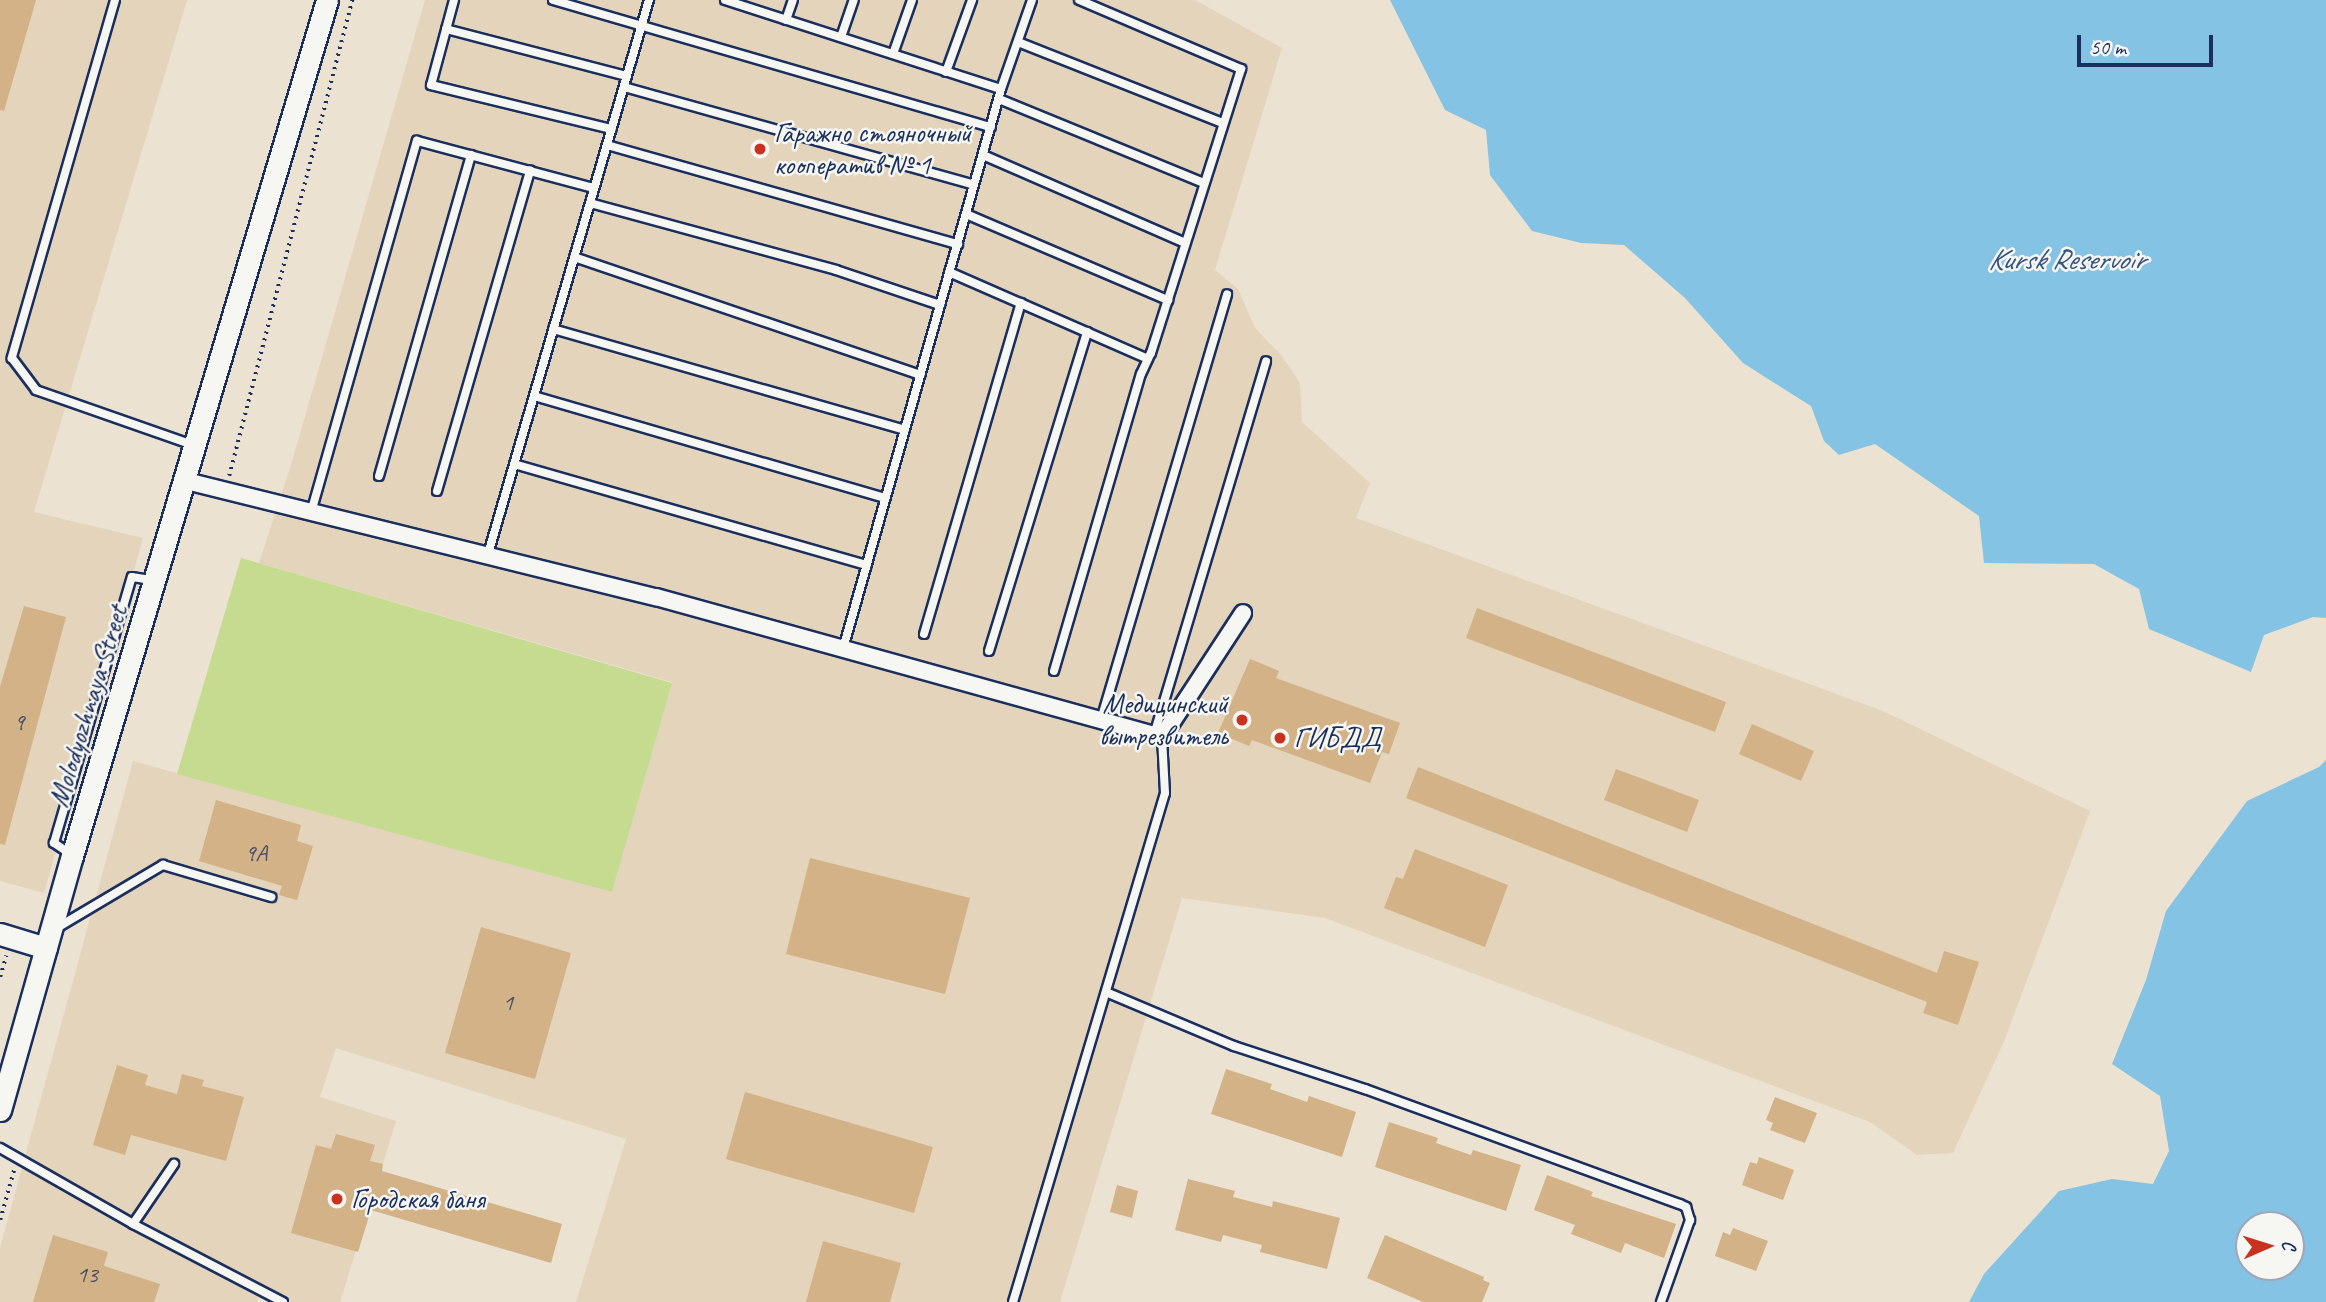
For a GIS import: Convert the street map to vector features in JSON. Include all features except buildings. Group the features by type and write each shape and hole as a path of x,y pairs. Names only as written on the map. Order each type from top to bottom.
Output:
{"main road":[{"name":"Molodyozhnaya Street","path":"0,1110 72,856 186,481 327,0"},
{"path":"0,934 48,940"}],"street":[{"path":"186,481 312,509 488,554 1158,736 1243,613"}],"lane":[{"path":"115,0 12,358 36,390 196,446"},
{"path":"454,0 430,85 612,129"},
{"path":"553,0 991,127"},
{"path":"488,554 649,0"},
{"path":"786,20 793,0"},
{"path":"841,37 854,0"},
{"path":"893,54 912,0"},
{"path":"946,72 972,0"},
{"path":"843,649 1001,89 1032,0"},
{"path":"1054,671 1148,359 1241,69 1079,0"},
{"path":"730,1 1001,89"},
{"path":"446,29 627,76"},
{"path":"1018,42 1223,123"},
{"path":"624,87 974,186"},
{"path":"999,99 1205,183"},
{"path":"312,509 417,141 594,188"},
{"path":"607,145 958,244"},
{"path":"379,476 471,155"},
{"path":"983,155 1185,243"},
{"path":"437,491 530,170"},
{"path":"590,202 836,270 940,304"},
{"path":"966,214 1168,300"},
{"path":"574,257 920,375"},
{"path":"949,272 1148,359"},
{"path":"1101,720 1227,294"},
{"path":"925,634 1021,303"},
{"path":"553,329 905,430"},
{"path":"989,651 1087,332"},
{"path":"1013,1302 1165,793 1158,736 1266,361"},
{"path":"534,396 886,498"},
{"path":"514,464 867,565"},
{"path":"48,940 163,865 271,897"},
{"path":"1106,992 1234,1046 1365,1089 1686,1207 1690,1220 1661,1302"},
{"path":"0,1148 133,1224 283,1302"},
{"path":"133,1224 174,1164"}],"path":[{"path":"226,490 352,0"},
{"path":"0,1220 17,1158"}],"shaded area":[{"path":"0,0 187,0 34,512 143,538 44,893 0,881"},
{"path":"425,0 1195,0 1282,48 1215,270 1238,289 1255,328 1282,356 1300,383 1302,422 1370,483 1356,518 1883,711 2090,811 2005,1039 1953,1153 1917,1155 1870,1122 1325,918 1182,898 1060,1302 576,1302 626,1139 336,1048 320,1097 396,1121 340,1302 272,1302 259,1295 257,1302 0,1302 0,1248 133,761 612,892 672,682 259,563 291,465"}],"green space":[{"path":"241,558 672,683 612,892 177,774"}],"water":[{"name":"Kursk Reservoir","path":"1390,0 2326,0 2326,618 2313,617 2264,635 2251,672 2149,629 2139,589 2094,564 1984,563 1979,516 1875,444 1839,455 1824,441 1811,406 1743,363 1685,298 1624,245 1581,243 1532,231 1490,175 1486,130 1445,110"},
{"path":"2326,760 2326,1302 1969,1302 1984,1274 2059,1191 2112,1179 2153,1184 2169,1151 2160,1096 2112,1064 2146,980 2166,911 2247,801 2319,767"}],"place":[{"name":"Гаражно стояночный кооператив № 1","path":"760,149"},
{"name":"Медицинский вытрезвитель","path":"1242,720"},
{"name":"ГИБДД","path":"1280,738"},
{"name":"Городская баня","path":"337,1199"}]}
